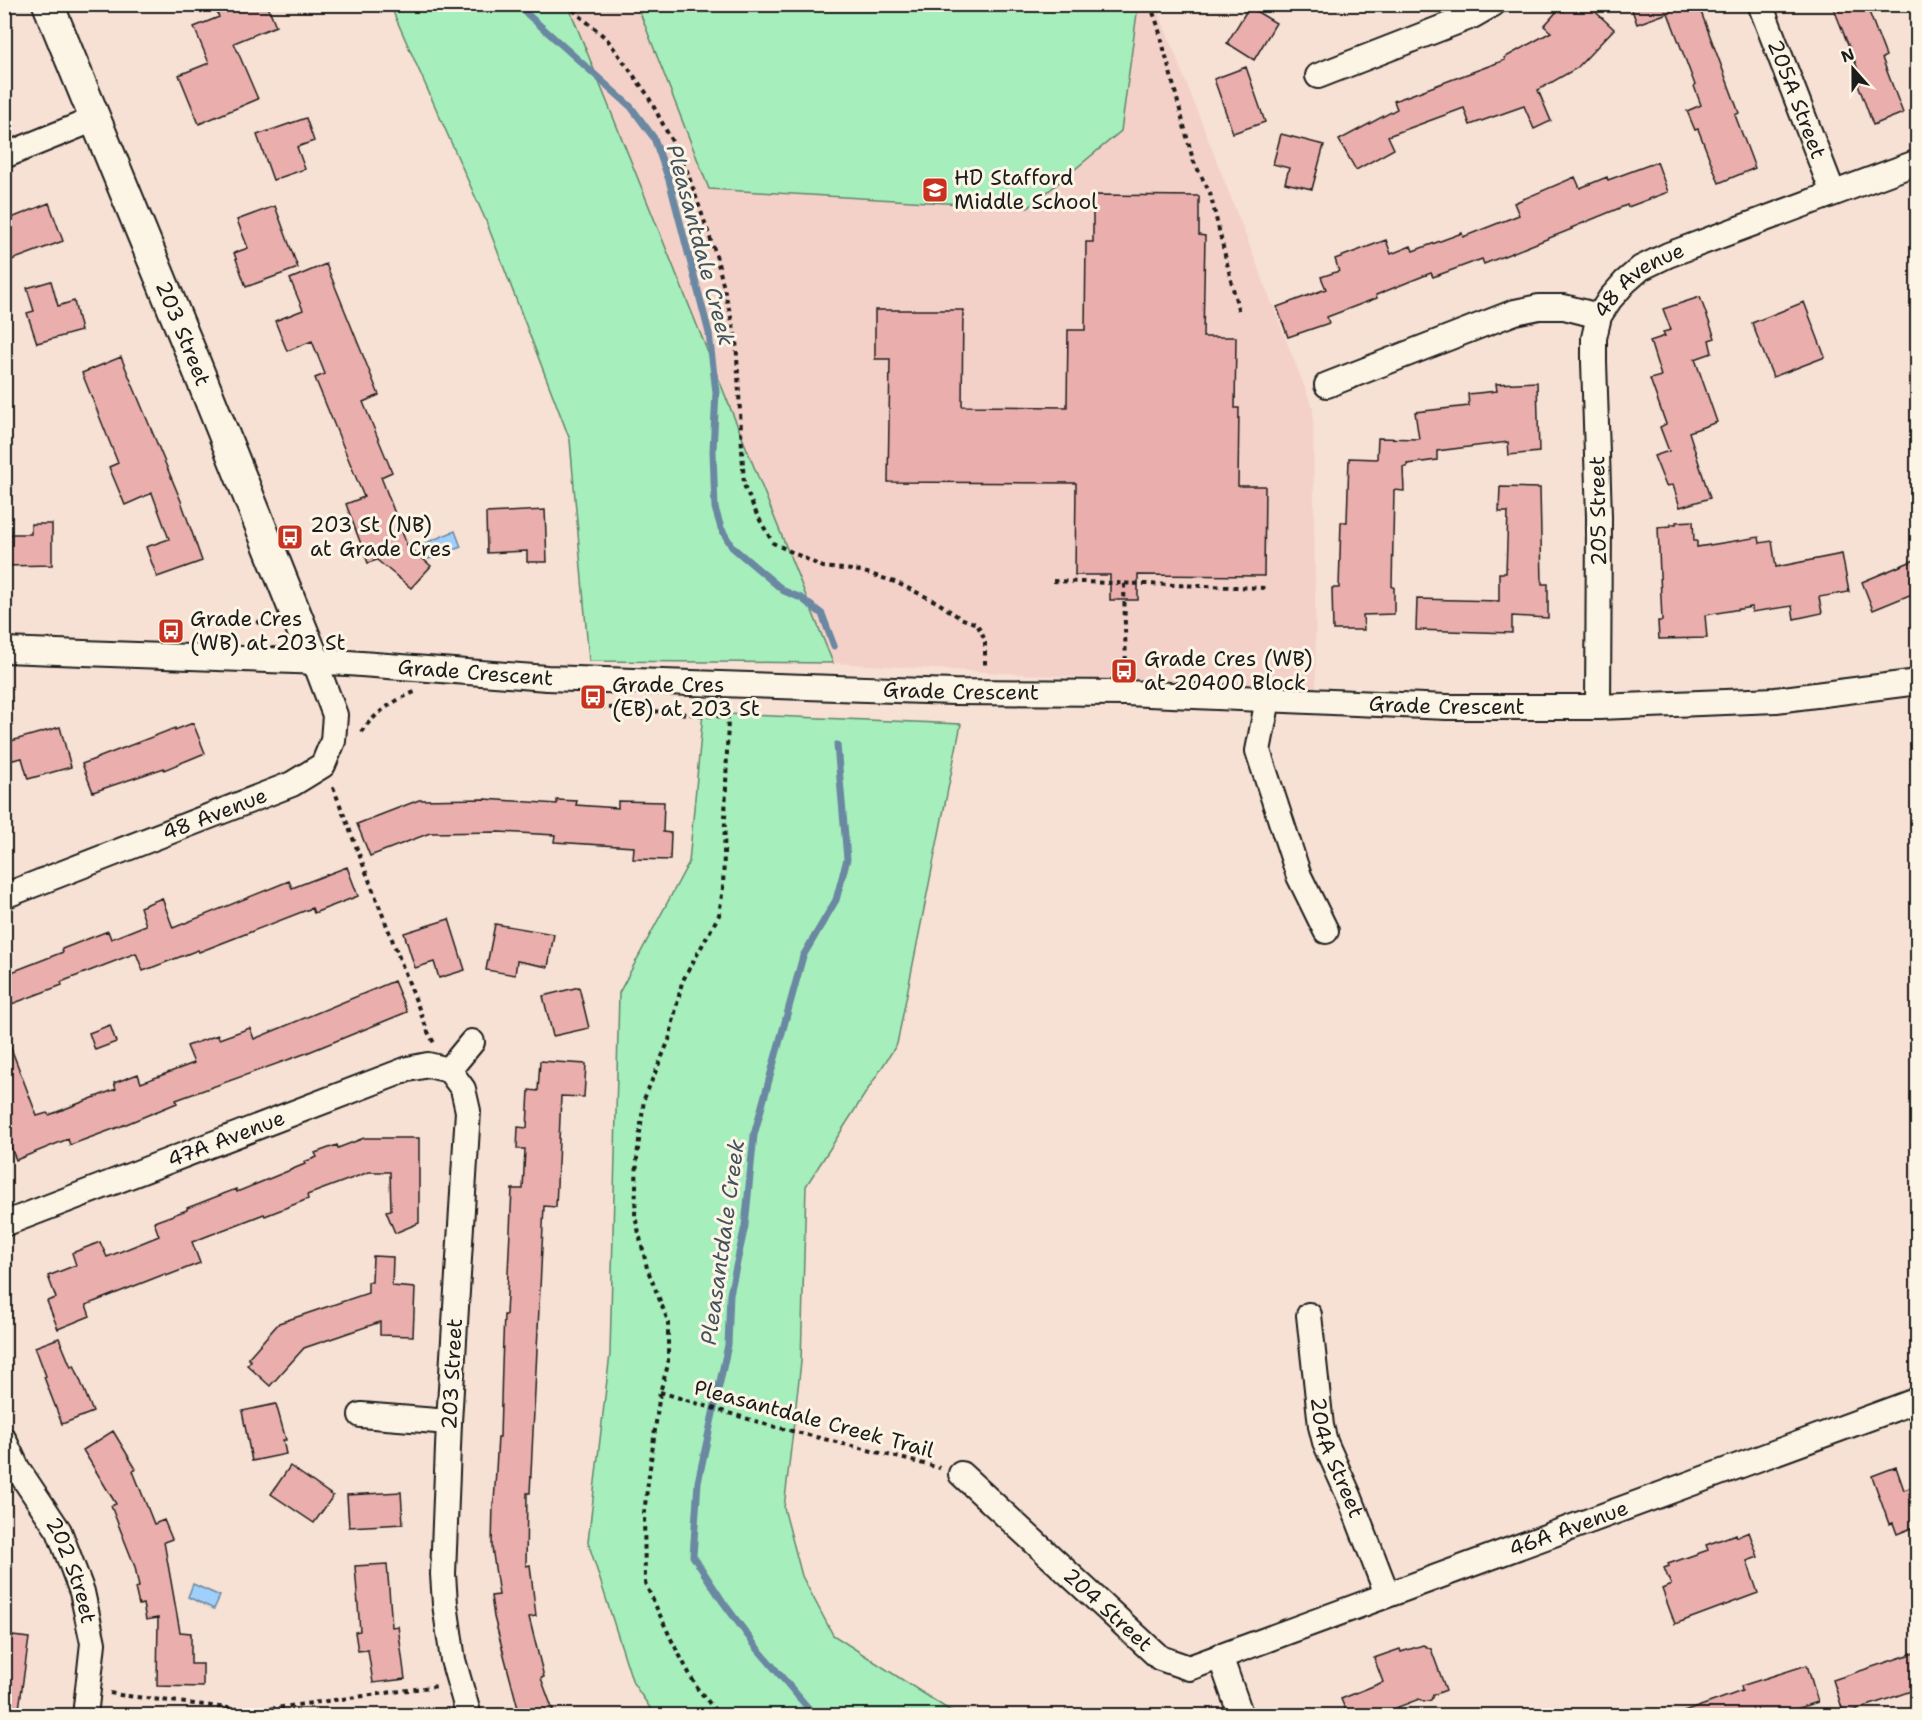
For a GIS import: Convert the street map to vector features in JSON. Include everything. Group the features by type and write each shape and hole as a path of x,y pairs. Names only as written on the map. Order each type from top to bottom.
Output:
{"main road":[{"name":"203 Street","path":"48,4 315,663"}],"street":[{"path":"1318,76 1472,16 1493,4"},
{"name":"205A Street","path":"1760,4 1833,194"},
{"path":"4,156 95,119"},
{"name":"48 Avenue","path":"1328,386 1515,312 1539,307 1564,308 1599,316 1625,282 1641,268 1668,255 1917,162"},
{"name":"205 Street","path":"1598,707 1599,535 1594,338 1599,316"},
{"name":"Grade Crescent","path":"4,650 348,663 547,678 958,692 1126,693 1448,706 1598,707 1776,700 1917,682"},
{"name":"48 Avenue","path":"4,896 292,784 323,765 333,741 335,715 315,663"},
{"path":"1268,699 1258,752 1299,876 1326,931"},
{"path":"449,1070 472,1042"},
{"name":"47A Avenue","path":"4,1224 408,1069 428,1065 449,1070"},
{"name":"203 Street","path":"449,1070 463,1089 468,1111 449,1422 443,1574 453,1660 469,1716"},
{"name":"204A Street","path":"1308,1315 1321,1426 1325,1442 1350,1498 1387,1594"},
{"name":"46A Avenue","path":"1220,1656 1917,1400"},
{"path":"361,1415 449,1422"},
{"name":"202 Street","path":"4,1440 17,1468 59,1531 82,1592 93,1643 85,1716"},
{"name":"204 Street","path":"961,1474 1160,1658 1189,1668 1220,1656"},
{"path":"1220,1656 1241,1716"}],"path":[{"path":"566,4 607,39 647,94 686,168 716,255 736,338 744,485 773,543 824,567 861,571 895,582 937,602 960,618 977,624 985,640 986,669"},
{"path":"1150,4 1158,26 1193,160 1210,193 1239,313"},
{"path":"1053,581 1265,588"},
{"path":"1124,584 1126,671"},
{"path":"257,624 267,613"},
{"path":"361,732 379,713 404,697 422,690"},
{"path":"600,707 728,717 723,888 719,915 682,982 669,1040 644,1099 637,1157 635,1216 647,1268 668,1321 668,1365 660,1392 644,1513 645,1583 697,1688 720,1716"},
{"path":"333,786 428,1032 449,1070"},
{"name":"Pleasantdale Creek Trail","path":"660,1392 768,1425 961,1474"},
{"path":"110,1693 253,1711 442,1685"}],"shaded area":[{"name":"HD Stafford Middle School","path":"568,5 1156,5 1313,409 1316,691 833,663"}],"green space":[{"path":"390,5 568,5 833,663 589,661 570,440 486,221"},
{"path":"637,5 1134,5 1137,13 1121,131 1028,208 709,189"},
{"path":"703,713 961,724 897,1044 806,1186 801,1362 784,1508 802,1576 833,1635 957,1715 655,1715 633,1683 588,1542 610,1354 619,993 689,862"}],"water":[{"path":"455,531 461,547 429,559 423,544"},
{"path":"193,1584 220,1596 214,1609 188,1597"}],"building":[{"path":"213,4 267,4 276,26 234,43 258,99 199,124 179,75 209,63 194,27 219,17"},
{"path":"1570,4 1587,4 1614,29 1577,68 1538,90 1551,121 1534,129 1524,106 1470,125 1464,108 1388,136 1394,149 1356,170 1339,140 1397,109 1394,101 1505,60 1504,58 1551,32 1544,26 1560,8 1564,11"},
{"path":"1630,4 1698,4 1739,113 1735,115 1755,168 1719,183 1698,129 1695,130 1687,111 1701,105 1668,13 1637,24"},
{"path":"1832,4 1866,4 1886,56 1882,58 1903,113 1873,125 1858,84 1863,82"},
{"path":"1249,7 1276,23 1254,60 1227,43"},
{"path":"1246,67 1265,122 1233,133 1214,79"},
{"path":"306,118 314,141 297,147 305,169 273,180 257,135"},
{"path":"1281,134 1324,145 1312,189 1285,183 1289,168 1273,164"},
{"path":"1657,162 1668,192 1628,207 1627,205 1484,264 1482,259 1433,277 1431,273 1376,295 1377,298 1327,317 1329,323 1288,337 1277,307 1326,289 1321,277 1339,271 1335,259 1386,240 1391,254 1411,246 1413,251 1462,233 1463,237 1519,215 1514,203 1575,177 1580,188"},
{"path":"1093,195 1199,196 1199,235 1205,236 1203,337 1236,337 1235,408 1239,408 1238,486 1265,486 1264,576 1138,575 1138,600 1110,600 1110,575 1075,575 1076,483 888,482 890,359 875,359 875,310 963,310 962,406 1067,407 1068,330 1085,330 1086,242 1093,242"},
{"path":"49,203 63,241 4,263 4,221"},
{"path":"275,206 298,268 246,287 234,253 248,248 237,220"},
{"path":"326,264 379,395 363,402 392,472 381,477 407,545 431,566 411,588 377,560 368,563 346,504 364,497 315,378 325,374 312,341 287,351 275,321 303,310 290,279"},
{"path":"51,281 58,306 74,301 81,331 37,343 27,313 34,311 27,288"},
{"path":"1700,297 1715,338 1709,340 1712,353 1695,359 1717,422 1689,432 1710,498 1680,507 1673,485 1666,486 1654,456 1669,451 1660,427 1666,424 1650,379 1661,376 1650,341 1665,336 1663,332 1671,330 1663,309"},
{"path":"1804,302 1825,357 1773,377 1752,323"},
{"path":"121,357 181,501 202,561 157,577 146,547 169,539 152,493 125,505 109,467 118,463 82,373"},
{"path":"1537,382 1539,452 1509,455 1508,442 1437,451 1437,460 1407,464 1407,467 1403,467 1404,491 1394,490 1392,587 1394,587 1394,614 1363,615 1364,630 1333,630 1332,588 1339,588 1341,522 1347,522 1349,458 1377,459 1378,438 1419,439 1415,412 1469,406 1468,394 1497,391 1496,384"},
{"path":"1500,487 1540,488 1542,584 1548,584 1548,618 1512,616 1512,633 1416,630 1417,599 1499,601 1499,573 1506,573 1508,512 1499,512"},
{"path":"545,510 547,562 527,562 527,551 487,553 486,513"},
{"path":"1693,521 1694,541 1697,541 1697,547 1759,537 1760,543 1772,541 1776,567 1842,554 1849,592 1819,597 1822,613 1794,619 1792,606 1752,612 1752,607 1705,615 1707,638 1659,639 1658,621 1662,621 1658,527 1671,526 1676,522"},
{"path":"31,524 52,524 52,565 4,566 4,534 31,534"},
{"path":"1917,559 1917,592 1873,610 1862,582"},
{"path":"193,723 205,753 164,770 164,768 93,792 82,764"},
{"path":"60,727 71,767 28,779 22,758 4,762 4,743"},
{"path":"485,799 557,804 557,800 577,801 576,805 618,808 618,801 664,802 663,832 671,833 670,860 633,859 634,847 554,842 555,835 499,832 430,833 370,856 357,824 419,800"},
{"path":"347,867 358,896 314,913 312,908 143,971 136,953 4,1007 4,975 63,952 62,949 108,931 111,939 146,925 140,907 162,898 173,928 289,881 292,888"},
{"path":"449,919 465,970 439,978 434,962 415,968 404,933"},
{"path":"495,924 554,934 548,967 517,961 515,975 486,970"},
{"path":"394,981 407,1012 304,1054 176,1100 177,1103 119,1127 70,1145 68,1139 16,1160 4,1130 4,1035 6,1035 37,1116 47,1113 49,1115 116,1089 114,1083 138,1074 141,1083 194,1063 187,1046 218,1035 219,1039 250,1028 254,1039"},
{"path":"579,987 589,1028 553,1036 543,996"},
{"path":"110,1025 116,1042 95,1050 89,1033"},
{"path":"540,1061 586,1064 584,1097 561,1096 556,1207 544,1206 530,1493 527,1493 526,1566 530,1565 536,1616 529,1617 544,1677 541,1678 555,1716 520,1716 494,1617 491,1596 499,1595 492,1547 493,1503 498,1437 500,1437 504,1315 506,1315 512,1189 523,1189 525,1149 517,1149 518,1127 527,1128 529,1090 538,1091"},
{"path":"364,1138 419,1138 419,1223 395,1233 386,1211 391,1210 390,1172 369,1172 307,1195 308,1199 192,1242 200,1263 86,1305 90,1316 58,1329 47,1301 56,1298 48,1276 76,1265 72,1253 100,1242 107,1257 159,1236 154,1222 305,1164 304,1162 317,1157 315,1153 337,1145 338,1148"},
{"path":"373,1256 393,1257 392,1286 415,1288 413,1336 380,1335 380,1322 304,1348 270,1386 247,1365 251,1361 248,1358 279,1323 368,1293 368,1282 372,1282"},
{"path":"59,1338 71,1367 74,1365 93,1412 62,1424 35,1347"},
{"path":"276,1404 286,1440 283,1440 286,1454 252,1461 242,1411"},
{"path":"113,1431 136,1469 133,1471 154,1524 164,1520 172,1539 164,1542 180,1632 191,1633 191,1664 203,1664 203,1687 157,1686 158,1618 146,1620 143,1604 139,1605 135,1588 139,1587 135,1567 111,1506 116,1504 83,1450"},
{"path":"290,1466 333,1496 314,1523 271,1494"},
{"path":"1896,1467 1904,1490 1917,1485 1917,1526 1897,1534 1893,1523 1889,1524 1872,1476"},
{"path":"401,1492 403,1524 349,1527 347,1495"},
{"path":"1749,1532 1758,1557 1747,1561 1758,1593 1675,1624 1662,1589 1671,1585 1664,1568 1669,1566 1668,1564 1708,1550 1706,1545 1736,1534 1737,1537"},
{"path":"387,1564 392,1627 398,1626 405,1679 373,1683 368,1650 358,1651 355,1632 360,1631 355,1566"},
{"path":"4,1635 29,1638 18,1716 4,1716"},
{"path":"1423,1645 1431,1649 1446,1690 1433,1695 1431,1700 1424,1702 1419,1699 1375,1716 1348,1716 1341,1699 1383,1682 1374,1658 1400,1649 1401,1652"},
{"path":"1917,1652 1917,1689 1844,1714 1833,1680"},
{"path":"1807,1665 1818,1702 1775,1716 1681,1716 1681,1713 1742,1691 1741,1686"}],"waterway":[{"name":"Pleasantdale Creek","path":"516,4 631,107 654,138 669,180 709,333 716,392 713,451 715,508 721,528 732,547 784,591 801,598 822,614 834,646"},
{"name":"Pleasantdale Creek","path":"815,1716 757,1648 693,1556 698,1482 728,1345 730,1294 745,1226 754,1135 803,956 836,900 847,859 837,745"}],"place":[{"name":"HD Stafford Middle School","path":"935,190"},
{"name":"203 St (NB) at Grade Cres","path":"290,537"},
{"name":"Grade Cres (WB) at 203 St","path":"171,631"},
{"name":"Grade Cres (WB) at 20400 Block","path":"1124,671"},
{"name":"Grade Cres (EB) at 203 St","path":"593,697"}]}
